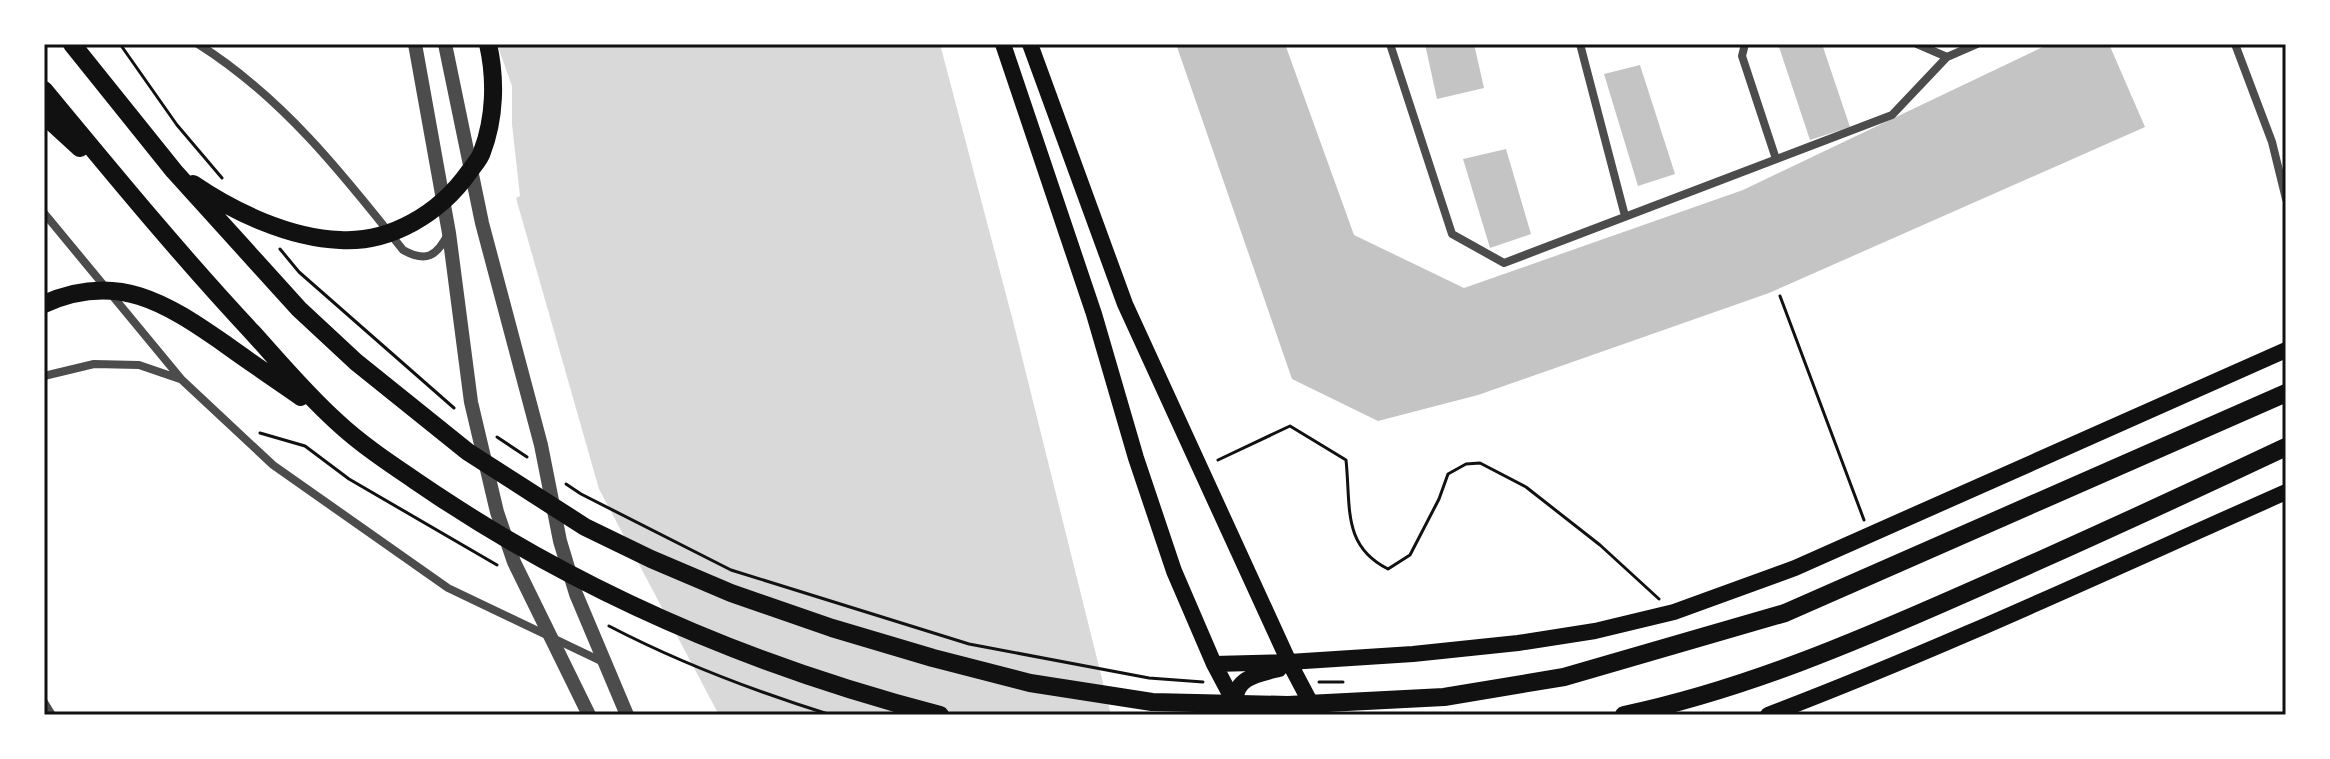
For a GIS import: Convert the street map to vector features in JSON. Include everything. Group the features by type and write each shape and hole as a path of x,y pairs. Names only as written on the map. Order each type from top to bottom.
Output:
{"highway":[{"path":"72,44 174,171 299,309 356,362 468,452 585,527 731,593 832,628 1030,683 1152,702 1288,705 1444,697 1564,677 1785,613 2286,393"},
{"path":"174,171 238,210 294,232 340,240 382,236 424,218 461,183 482,154 494,95 488,44"},
{"path":"44,90 216,294 336,421"},
{"path":"44,115 129,192"},
{"path":"44,304 59,297 94,290 123,293 161,303 191,320 336,421 387,462 540,560 695,634 866,696 940,715"},
{"path":"1624,715 1738,685 1801,663 2286,447"}],"main road":[{"path":"1003,44 1094,314 1136,458 1174,571 1214,664 1239,711"},
{"path":"1030,44 1125,304 1290,665 1317,715"},
{"path":"1214,664 1290,665 1518,643 1595,631 1674,612 1795,568 1870,536 2286,350"},
{"path":"1768,715 1860,680 2286,492"},
{"path":"1266,611 1293,645 1310,656 1325,660"},
{"path":"1239,711 1237,689 1245,679 1290,665"}],"street":[{"path":"198,44 286,113 349,180 403,250 415,257 437,252 449,233"},
{"path":"415,44 449,233 471,402 497,512 514,562 589,715"},
{"path":"445,44 482,223 535,420 560,541 576,594 627,715"},
{"path":"1390,44 1452,234 1504,263 1892,115 1947,57 1977,44"},
{"path":"1580,44 1625,216"},
{"path":"1745,44 1742,56 1776,159"},
{"path":"1917,44 1947,57"},
{"path":"2235,44 2272,142 2286,199"},
{"path":"44,213 182,380 285,474 448,588 604,663"},
{"path":"44,376 94,364 139,365 182,380"},
{"path":"44,702 52,715"}],"path":[{"path":"1780,296 1870,536"},
{"path":"422,380 458,411"},
{"path":"1200,468 1290,426 1346,460 1354,539 1370,560 1388,569 1410,555 1439,499 1448,474 1466,464 1480,463 1526,487 1600,545 1674,612"},
{"path":"259,432 305,446 349,479 504,569"},
{"path":"495,436 532,461"},
{"path":"556,477 581,494 731,570 969,644 1149,678 1208,682"},
{"path":"607,625 747,689 831,715"},
{"path":"1311,682 1357,682"}],"shaded area":[{"path":"497,44 940,44 1111,715 719,715 599,489 516,198 520,196 512,124 512,86"}],"building":[{"path":"1176,44 1285,44 1354,235 1464,288 1743,190 2049,44 2109,44 2145,127 1769,293 1478,395 1378,421 1292,379"},
{"path":"1425,44 1474,44 1484,88 1437,99"},
{"path":"1778,44 1822,44 1850,127 1810,140"},
{"path":"1640,65 1675,174 1638,186 1604,74"},
{"path":"1506,149 1531,234 1490,248 1463,159"}]}
